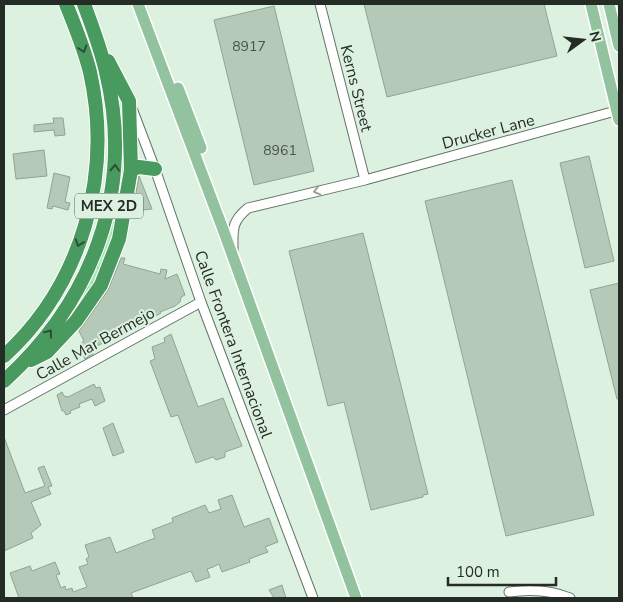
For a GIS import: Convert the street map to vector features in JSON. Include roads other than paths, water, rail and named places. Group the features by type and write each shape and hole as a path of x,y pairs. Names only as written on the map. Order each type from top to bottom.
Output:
{"highway":[{"name":"MEX 2D","path":"4,356 35,323 61,285 73,261 92,202 98,129 94,94 84,52 66,4"},
{"name":"MEX 2D","path":"4,381 44,340 77,292 98,244 111,200 116,155 114,124 107,74 100,47 84,4"},
{"path":"21,365 47,352 76,321 102,285 119,239 130,170 129,100 100,47"},
{"path":"130,170 139,167 155,169"}],"main road":[{"path":"138,4 233,258 356,598"},
{"path":"147,4 364,598"},
{"path":"590,4 618,114"},
{"path":"609,4 619,46"}],"street":[{"name":"Kerns Street","path":"320,4 364,180"},
{"name":"Calle Frontera Internacional","path":"129,100 201,302 313,598"},
{"name":"Drucker Lane","path":"233,258 234,225 239,216 248,208 618,114"},
{"name":"Calle Mar Bermejo","path":"4,410 201,302"},
{"path":"509,592 523,590 552,592 570,598"}]}
